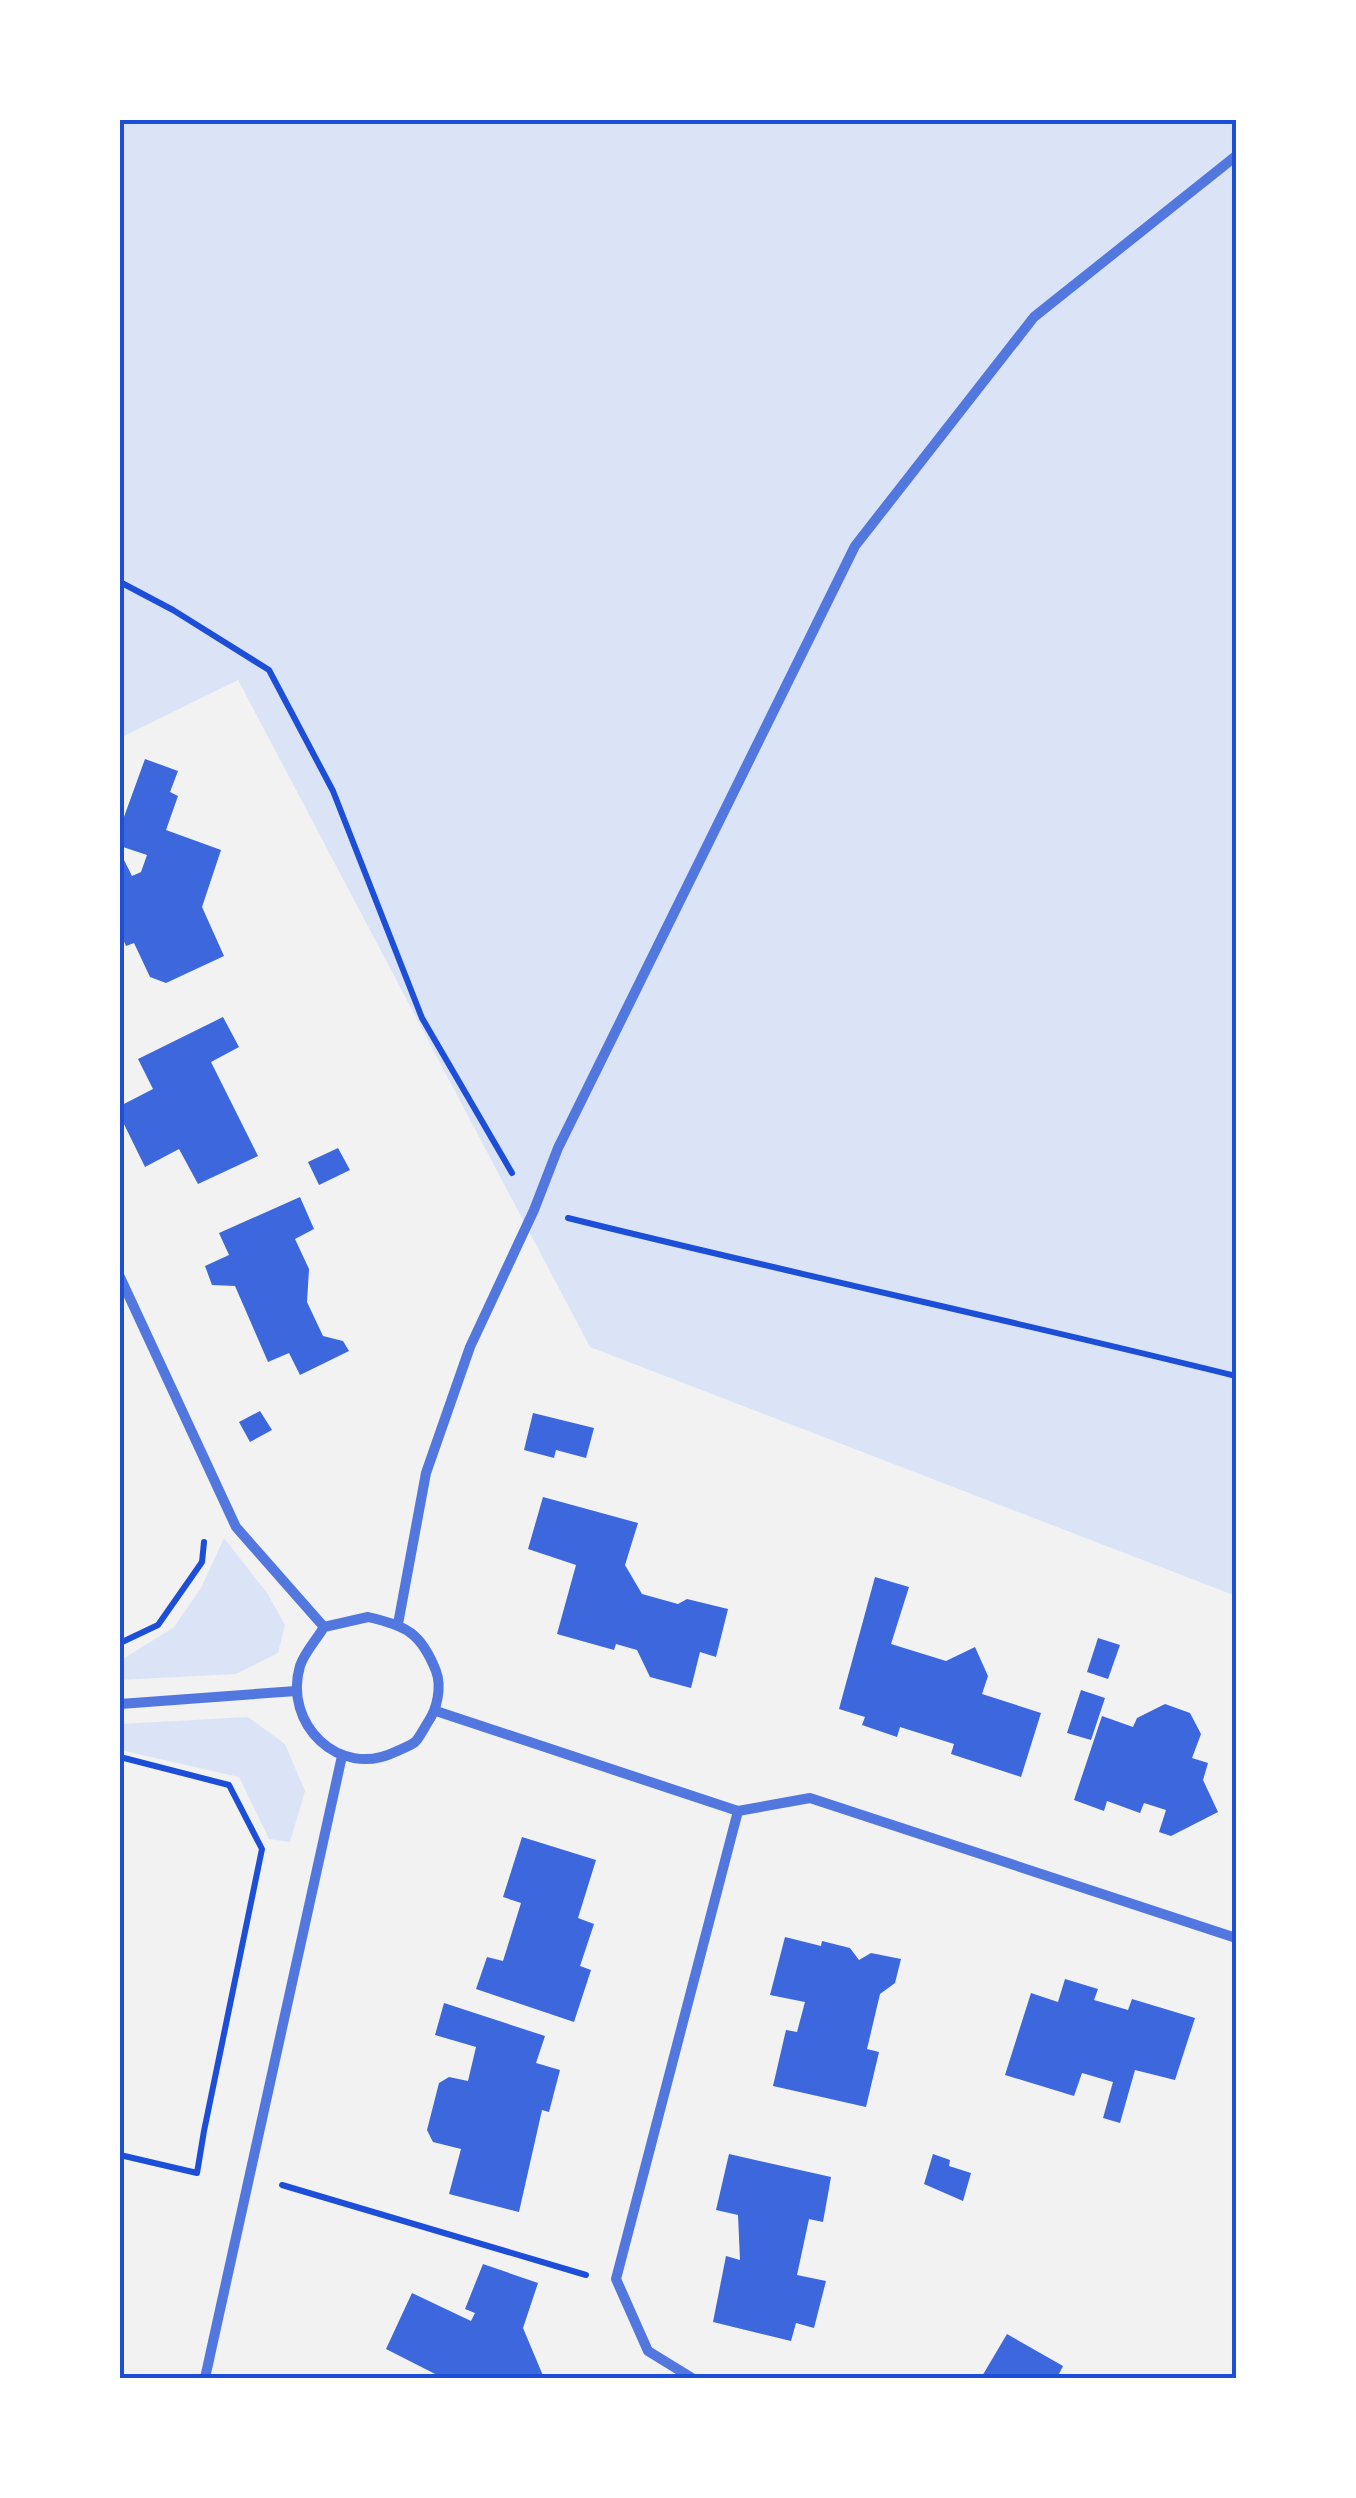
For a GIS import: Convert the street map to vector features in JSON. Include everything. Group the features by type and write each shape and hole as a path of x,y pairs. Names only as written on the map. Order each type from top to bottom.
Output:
{"street":[{"path":"398,1624 426,1473 470,1347 534,1210 558,1148 855,546 1034,317 1236,156"},
{"path":"120,1277 236,1526 324,1627"},
{"path":"368,1617 398,1624 425,1645 438,1677 436,1712 414,1743 380,1759 342,1756 318,1741 302,1718 296,1692 300,1664 324,1627 368,1617"},
{"path":"120,1704 296,1692"},
{"path":"436,1712 738,1811 810,1798 1236,1938"},
{"path":"205,2378 342,1756"},
{"path":"692,2378 648,2352 616,2280 738,1811"}],"path":[{"path":"120,582 269,670 333,791 422,1018 534,1210 1236,1376"},
{"path":"120,1643 158,1625 202,1562 211,1476"},
{"path":"120,1757 228,1785 262,1849 197,2172"},
{"path":"120,2155 197,2172 250,2176 574,2273 616,2280"}],"shaded area":[{"path":"120,120 1236,120 1236,1596 590,1347 238,680 120,738"},
{"path":"224,1538 267,1593 285,1625 278,1653 236,1674 120,1680 120,1661 174,1627 201,1588"},
{"path":"248,1717 285,1744 305,1791 290,1842 269,1839 239,1777 120,1750 120,1724"}],"building":[{"path":"145,759 178,771 170,792 178,796 166,830 221,850 202,907 224,956 166,983 150,977 134,943 126,946 120,932 120,852 132,876 141,872 147,855 120,846 120,828"},
{"path":"223,1017 239,1047 211,1062 258,1156 198,1184 179,1149 145,1167 120,1116 120,1106 153,1089 138,1059"},
{"path":"338,1148 350,1170 319,1185 308,1162"},
{"path":"300,1197 314,1229 295,1239 309,1269 307,1302 323,1336 343,1341 349,1351 300,1375 289,1353 268,1362 235,1286 212,1285 205,1266 229,1255 219,1233"},
{"path":"260,1411 272,1430 250,1442 239,1422"},
{"path":"533,1413 594,1428 586,1458 556,1450 554,1458 524,1450"},
{"path":"543,1497 638,1523 625,1565 642,1594 678,1604 687,1599 728,1609 716,1657 700,1652 691,1688 650,1677 637,1650 616,1644 614,1650 557,1634 576,1565 528,1549"},
{"path":"875,1577 909,1587 891,1644 946,1661 975,1647 988,1676 982,1694 1041,1713 1021,1777 951,1754 954,1744 900,1727 897,1737 862,1725 865,1717 839,1709"},
{"path":"1098,1638 1120,1645 1108,1679 1087,1672"},
{"path":"1081,1690 1105,1698 1091,1740 1067,1733"},
{"path":"1165,1704 1190,1713 1201,1734 1192,1758 1208,1763 1203,1780 1218,1812 1171,1836 1159,1832 1166,1810 1144,1803 1140,1813 1107,1801 1104,1811 1074,1800 1102,1716 1133,1727 1137,1718"},
{"path":"522,1837 596,1860 578,1918 594,1924 580,1966 591,1970 574,2022 476,1989 487,1957 503,1961 521,1903 503,1897"},
{"path":"785,1937 850,1948 859,1960 871,1953 901,1959 895,1983 880,1994 867,2049 879,2052 866,2107 773,2086 786,2030 797,2032 805,2002 770,1995"},
{"path":"1065,1979 1098,1989 1094,2000 1128,2010 1132,1999 1195,2018 1175,2080 1135,2070 1120,2123 1103,2118 1113,2082 1082,2073 1074,2096 1005,2075 1031,1993 1058,2002"},
{"path":"444,2003 545,2036 536,2063 560,2070 549,2112 542,2110 519,2212 449,2194 461,2149 433,2142 427,2130 439,2083 449,2077 468,2081 476,2047 435,2035"},
{"path":"729,2154 831,2177 823,2222 809,2219 797,2275 826,2281 814,2328 796,2323 791,2341 713,2322 726,2256 740,2260 738,2215 716,2210"},
{"path":"933,2154 950,2160 949,2166 971,2173 963,2201 924,2184"},
{"path":"483,2264 538,2283 523,2328 544,2378 443,2378 386,2349 412,2293 471,2321 475,2313 465,2309"},
{"path":"1007,2334 1063,2366 1057,2378 981,2378"}]}
